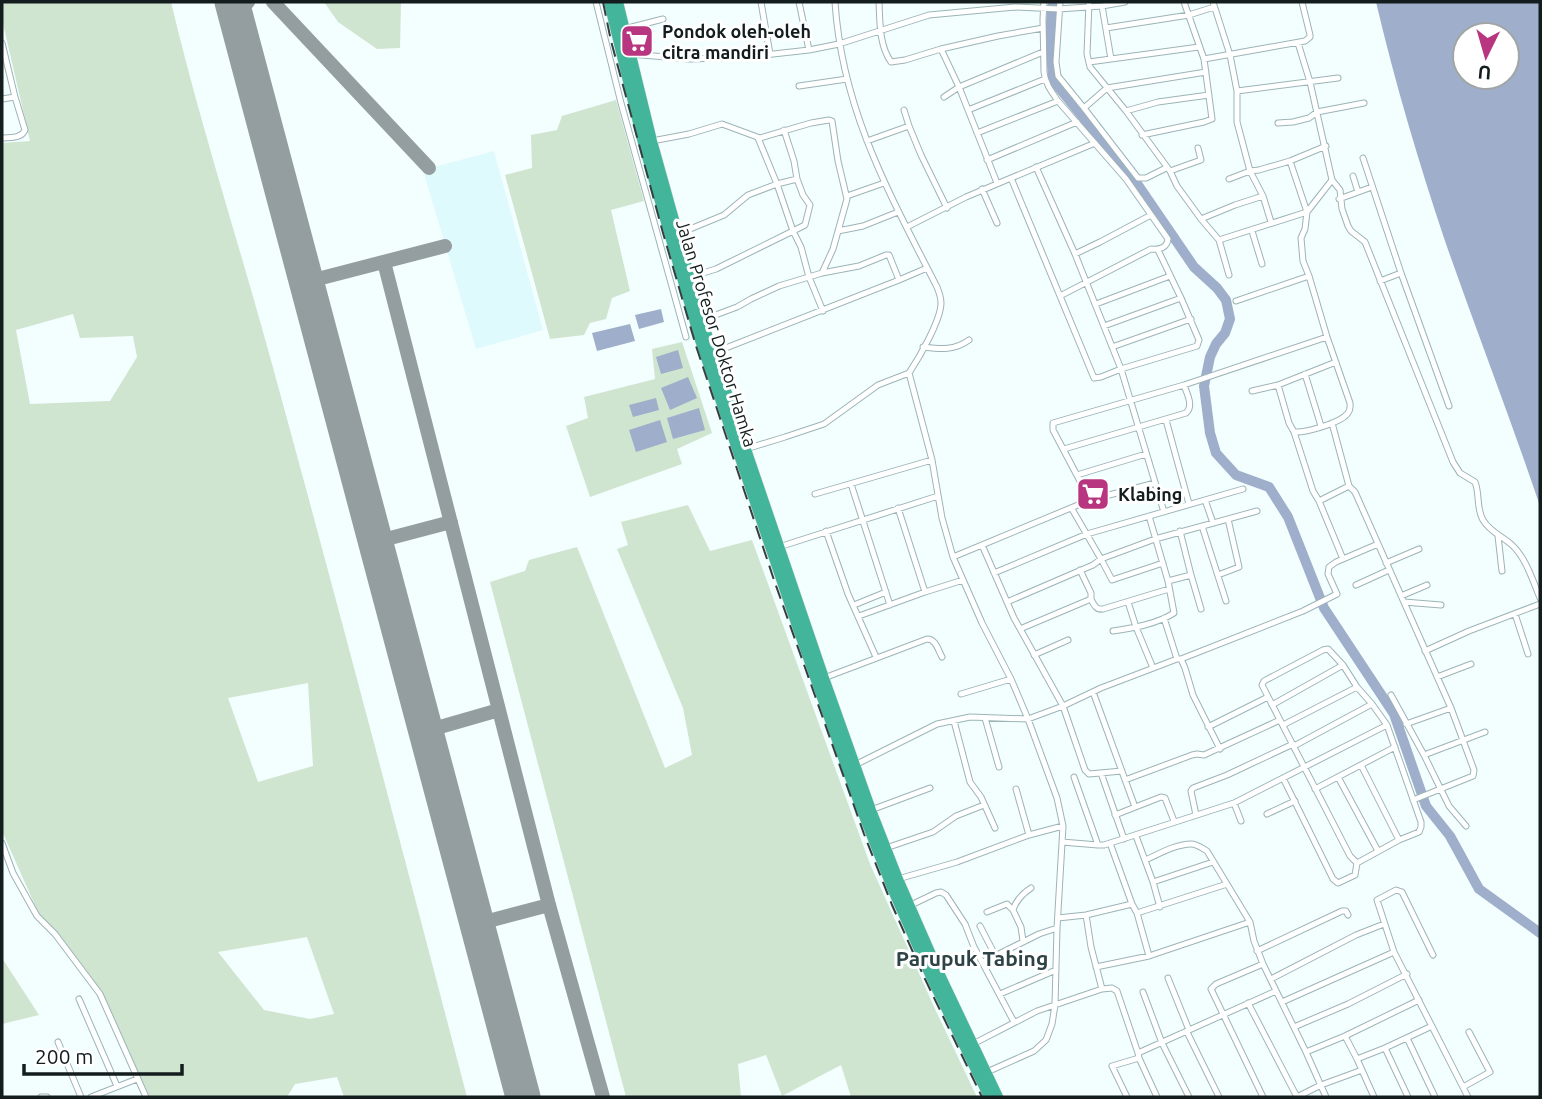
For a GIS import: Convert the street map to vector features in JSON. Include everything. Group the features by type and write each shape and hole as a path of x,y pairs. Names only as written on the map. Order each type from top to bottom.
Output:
{"highway":[{"path":"609,2 657,175"},
{"path":"618,2 652,141 657,175"},
{"name":"Jalan Profesor Doktor Hamka","path":"657,175 678,234 722,393 758,498"},
{"name":"Jalan Profesor Doktor Hamka","path":"657,175 700,341 746,449 758,498"},
{"path":"758,498 779,547 795,606"},
{"path":"758,498 866,804 886,848 935,976 973,1044 998,1097"},
{"path":"801,625 824,678 855,765 892,888 989,1097"}],"street":[{"path":"596,2 686,337"},
{"path":"761,2 770,54"},
{"path":"799,2 808,50"},
{"path":"746,449 824,424 878,385 909,373 934,326 941,303 937,286 898,212 866,141 839,44 835,2"},
{"path":"879,2 880,32 887,56 892,63 941,49 1043,28"},
{"path":"962,2 963,11"},
{"path":"989,2 989,9"},
{"path":"631,54 698,59 747,57 839,44 929,15 1044,5 1102,6 1125,2"},
{"path":"1142,135 1209,121 1212,117 1204,59 1184,2"},
{"path":"1204,59 1308,40 1310,35 1302,2"},
{"path":"1089,4 1087,54 1090,67 1126,111 1168,169 1177,186 1219,240 1229,275"},
{"path":"1106,28 1189,15 1214,4 1230,55 1237,91 1237,122 1250,171 1263,196 1271,222"},
{"path":"1044,5 1045,79 1058,101 1126,179 1168,239 1166,245 1158,250 1151,249 1060,296"},
{"path":"1059,6 1056,62 1058,76 1138,178 1146,178 1201,160 1198,148"},
{"path":"1102,6 1111,59"},
{"path":"624,29 663,19"},
{"path":"605,42 618,40"},
{"path":"2,43 4,63 25,130 21,136 2,138"},
{"path":"1298,43 1326,146 1332,180 1340,190 1339,199 1348,226 1365,242 1456,468 1475,482 1480,515 1490,529 1515,548 1540,598"},
{"path":"1089,62 1199,47"},
{"path":"941,49 997,183"},
{"path":"944,97 1043,52"},
{"path":"1084,108 1107,88 1206,72"},
{"path":"1237,91 1338,78"},
{"path":"799,86 847,79"},
{"path":"968,110 1045,79"},
{"path":"1126,111 1158,102 1209,95"},
{"path":"2,99 15,97"},
{"path":"978,133 1058,101"},
{"path":"1278,123 1293,122 1309,118 1317,112 1364,103"},
{"path":"904,110 921,155 947,208"},
{"path":"652,141 722,124 758,138 811,123 832,121 847,196 833,249 822,273"},
{"path":"987,160 1077,122"},
{"path":"866,141 909,126"},
{"path":"690,277 716,270 805,225 810,205 797,179 784,130"},
{"path":"758,138 823,311"},
{"path":"907,227 982,189 1095,143"},
{"path":"1229,179 1290,161 1326,146"},
{"path":"1363,158 1449,406"},
{"path":"1290,161 1307,212 1306,229 1301,238 1303,261 1350,407 1346,416 1332,424 1301,433 1294,432"},
{"path":"1037,167 1121,369 1164,512"},
{"path":"1353,176 1358,191"},
{"path":"1011,177 1095,378 1197,346 1199,340 1191,319 1158,250"},
{"path":"678,234 724,215 748,195 797,179"},
{"path":"1219,240 1307,212 1332,180"},
{"path":"847,196 884,183"},
{"path":"1339,199 1372,187"},
{"path":"982,189 998,223"},
{"path":"1201,219 1263,196"},
{"path":"838,230 863,226 898,212"},
{"path":"1075,254 1150,215"},
{"path":"1252,231 1262,264"},
{"path":"702,320 737,307 779,286 822,273 859,266 886,255 890,257 899,281"},
{"path":"713,353 927,268"},
{"path":"1380,281 1401,273"},
{"path":"1096,304 1170,276"},
{"path":"1236,301 1309,276"},
{"path":"1104,326 1181,298"},
{"path":"1112,346 1191,319"},
{"path":"1090,500 1053,430 1053,423 1184,385 1327,337"},
{"path":"923,347 952,349 969,340"},
{"path":"1252,391 1278,385 1336,362"},
{"path":"909,373 932,460 942,518 953,557 1028,719 1057,798 1063,826 1052,1024 1046,1040 1034,1051 986,1073"},
{"path":"1305,374 1321,426"},
{"path":"1063,449 1186,413 1190,403 1184,385"},
{"path":"1278,385 1313,491 1343,559"},
{"path":"1166,420 1189,504"},
{"path":"1332,424 1349,486 1355,492 1451,708 1474,770 1472,776 1416,799"},
{"path":"1077,475 1146,454"},
{"path":"816,494 932,460"},
{"path":"953,557 1090,500 1155,483"},
{"path":"851,484 890,605"},
{"path":"1319,501 1349,486"},
{"path":"994,573 1087,534 1242,489"},
{"path":"779,547 938,496"},
{"path":"1205,500 1213,523"},
{"path":"898,508 925,592"},
{"path":"1072,509 1114,580 1163,563"},
{"path":"1007,602 1093,565 1101,559 1155,538 1257,511"},
{"path":"1113,631 1164,618 1172,615 1174,610 1149,516"},
{"path":"1218,575 1239,567 1228,519"},
{"path":"1202,526 1226,601"},
{"path":"826,531 876,657"},
{"path":"1180,531 1201,609"},
{"path":"1498,536 1502,571"},
{"path":"855,765 937,724 970,717 1028,719 1303,611 1337,594 1328,575 1331,565 1378,544"},
{"path":"982,545 1020,629 1063,706 1086,770 1089,774 1122,771"},
{"path":"1386,563 1419,549"},
{"path":"1080,570 1091,593 1091,599 1099,610 1169,589"},
{"path":"1356,585 1389,570"},
{"path":"1168,581 1191,575"},
{"path":"859,617 962,580"},
{"path":"1402,599 1427,585"},
{"path":"854,605 886,592"},
{"path":"1020,629 1091,599"},
{"path":"1402,599 1441,605"},
{"path":"1128,603 1153,668"},
{"path":"1425,650 1540,604"},
{"path":"1515,614 1528,654"},
{"path":"1164,618 1194,695 1220,749"},
{"path":"824,678 928,639 935,643 942,657"},
{"path":"1034,655 1068,639"},
{"path":"1323,650 1330,650 1343,665 1387,725 1416,799 1421,822 1419,832 1357,863 1350,856 1262,685 1264,681 1323,650"},
{"path":"1437,677 1471,664"},
{"path":"1272,705 1343,665"},
{"path":"961,694 1011,679"},
{"path":"1125,780 1197,754 1204,755 1220,749 1357,687"},
{"path":"1093,692 1135,807"},
{"path":"1391,695 1449,806 1466,826"},
{"path":"1208,727 1268,697"},
{"path":"1196,815 1191,791 1194,788 1293,745 1372,704"},
{"path":"1406,724 1451,708"},
{"path":"985,718 999,767"},
{"path":"954,721 970,782 981,797 995,828"},
{"path":"1062,842 1098,845 1111,843 1234,803 1387,725"},
{"path":"1424,755 1485,732"},
{"path":"1315,789 1395,747"},
{"path":"1361,765 1399,840"},
{"path":"1101,773 1124,839"},
{"path":"1074,777 1098,845"},
{"path":"1338,777 1378,851"},
{"path":"1283,778 1335,881 1341,882 1355,875 1357,863"},
{"path":"866,804 930,788"},
{"path":"1016,789 1029,835"},
{"path":"1115,816 1163,797 1174,821"},
{"path":"1267,814 1295,801"},
{"path":"1234,803 1241,821"},
{"path":"886,848 933,832 956,816 984,805"},
{"path":"898,878 957,862 1029,835 1063,826"},
{"path":"1136,836 1160,907"},
{"path":"2,843 13,873 37,916 55,934 100,994 146,1097"},
{"path":"1111,843 1137,912 1149,956"},
{"path":"1145,860 1191,844 1207,851 1250,922 1257,951 1326,1097"},
{"path":"1153,882 1213,862"},
{"path":"1137,912 1227,884"},
{"path":"1013,910 1015,902 1031,888"},
{"path":"1433,955 1404,895 1399,890 1377,900 1394,952 1468,1097"},
{"path":"909,906 936,893 945,893 965,924 1014,1022"},
{"path":"987,912 1007,904 1013,910 1021,928 1023,941"},
{"path":"1058,919 1132,904"},
{"path":"1257,951 1342,911 1346,911 1348,915"},
{"path":"1086,915 1102,989"},
{"path":"1096,967 1149,956 1250,922"},
{"path":"1270,979 1356,935 1384,924"},
{"path":"980,926 996,955"},
{"path":"982,962 1038,934 1057,928"},
{"path":"1282,1002 1394,952"},
{"path":"1261,1097 1212,987 1263,964"},
{"path":"1000,994 1056,970"},
{"path":"1294,1027 1407,974"},
{"path":"1168,978 1188,1031 1219,1097"},
{"path":"973,1044 1037,1010 1112,988 1117,991 1138,1055 1157,1097"},
{"path":"1127,1097 1112,1066 1276,991"},
{"path":"1143,992 1162,1043 1188,1097"},
{"path":"79,999 117,1086"},
{"path":"1306,1052 1419,1000"},
{"path":"1248,1003 1297,1097 1362,1070"},
{"path":"1357,1059 1432,1026"},
{"path":"1463,1087 1490,1072 1469,1031"},
{"path":"1345,1036 1374,1097"},
{"path":"1407,1038 1435,1097"},
{"path":"58,1042 80,1097"},
{"path":"1385,1048 1408,1097"},
{"path":"91,1097 137,1079"},
{"path":"41,1097 47,1097"}],"shaded area":[{"path":"494,151 543,330 476,349 423,170"}],"green space":[{"path":"2,2 171,2 194,93 322,547 467,1097 344,1097 337,1077 295,1084 287,1097 150,1097 97,987 42,921 2,831 2,143 30,141 2,19","holes":["73,314 80,338 133,336 137,357 110,401 30,404 16,330","308,683 313,766 258,782 228,698","307,937 334,1014 310,1019 264,1010 218,952"]},
{"path":"324,2 401,2 400,48 377,49 338,22"},
{"path":"616,100 644,201 611,210 630,291 612,298 606,319 590,323 584,335 550,339 505,175 532,168 531,135 557,130 562,116"},
{"path":"682,342 712,433 677,449 682,464 590,497 566,426 588,418 584,397 655,379 652,349"},
{"path":"688,505 710,551 752,540 870,864 977,1097 851,1097 841,1065 782,1096 766,1055 738,1064 741,1097 626,1097 490,582 525,571 529,560 577,547 665,768 692,755 683,708 617,549 628,545 621,522"},
{"path":"2,958 39,1015 2,1024"}],"water":[{"path":"1376,2 1540,2 1540,506 1445,241 1408,123"},
{"path":"661,309 664,322 639,329 635,315"},
{"path":"630,324 635,341 597,351 592,333"},
{"path":"678,350 683,368 661,374 656,357"},
{"path":"688,377 697,398 670,410 661,388"},
{"path":"656,398 659,410 633,417 629,405"},
{"path":"699,408 705,430 673,439 667,418"},
{"path":"660,420 667,442 636,452 629,430"}],"waterway":[{"path":"1053,2 1050,32 1053,80 1138,185 1194,267 1226,300 1230,319 1210,357 1204,386 1210,433 1216,453 1236,475 1269,487 1288,517 1324,608 1394,714 1426,806 1450,836 1479,889 1540,933"}],"taxiway":[{"path":"233,6 248,2"},
{"path":"273,2 429,168"},
{"path":"306,282 445,246"},
{"path":"384,262 549,905 603,1097"},
{"path":"375,542 451,522"},
{"path":"426,731 499,710"},
{"path":"477,924 549,905"}],"runway":[{"path":"232,2 523,1097"}],"railway":[{"path":"603,2 611,41 696,346 774,580 892,905 982,1097"}],"place":[{"name":"Pondok oleh-oleh citra mandiri","path":"637,41"},
{"name":"Klabing","path":"1093,494"}],"district":[{"name":"Parupuk Tabing","path":"972,958"}]}
